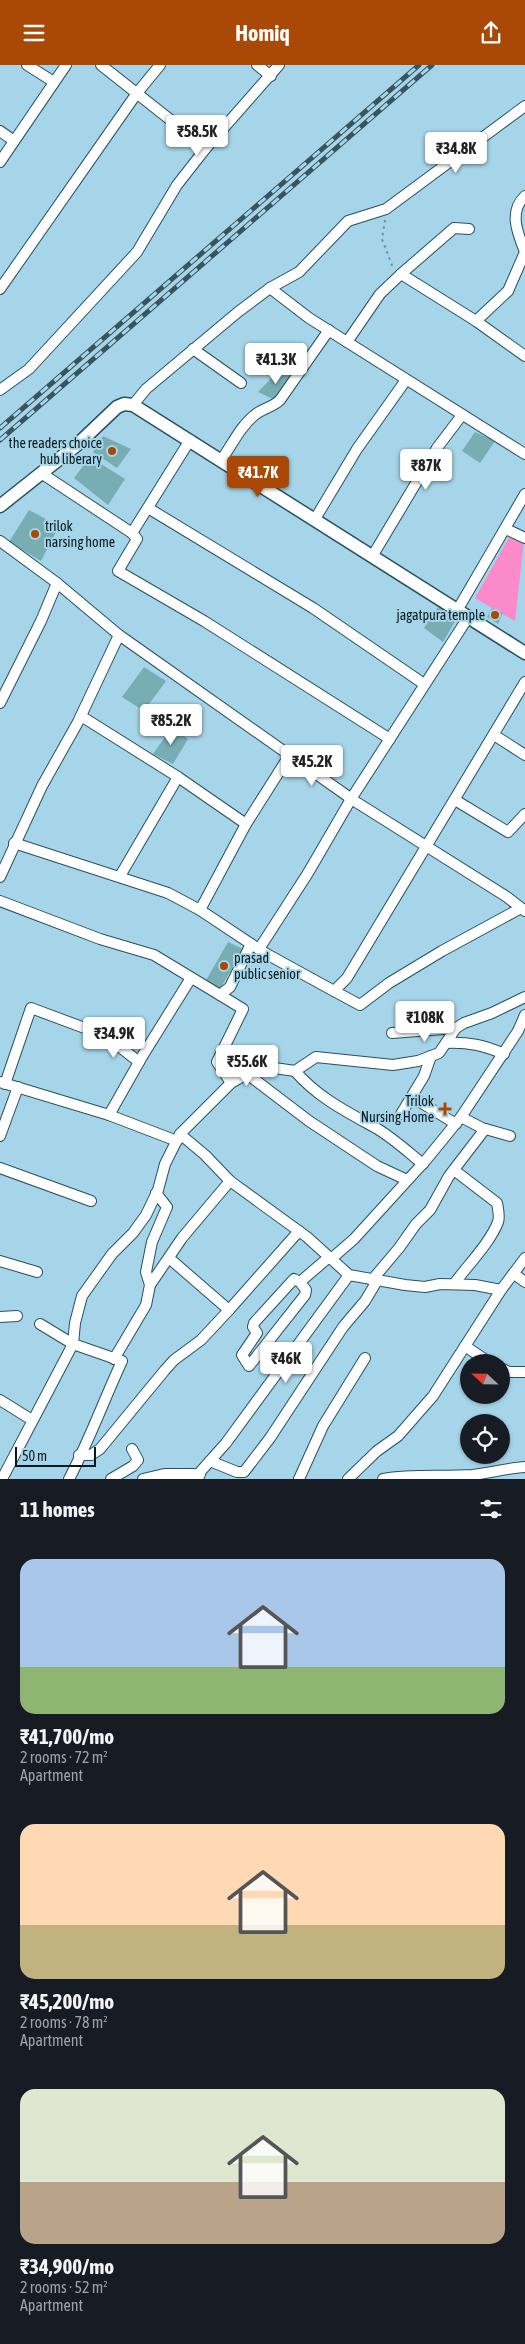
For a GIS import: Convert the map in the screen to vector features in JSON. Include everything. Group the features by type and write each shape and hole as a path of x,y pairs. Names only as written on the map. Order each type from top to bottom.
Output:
{"street":[{"path":"27,65 54,82"},
{"path":"0,162 66,65"},
{"path":"101,65 206,148"},
{"path":"0,289 137,93 160,65"},
{"path":"257,65 271,76"},
{"path":"0,390 29,369 137,252 177,185 206,148 279,65"},
{"path":"133,405 146,389 193,349 270,288 299,272 348,221 386,209 525,106"},
{"path":"0,131 14,141"},
{"path":"476,321 508,291 525,251 514,223 521,200 525,196"},
{"path":"347,342 380,294 400,274 454,228 469,229"},
{"path":"400,274 476,321 525,356"},
{"path":"270,288 308,318 525,454"},
{"path":"222,459 247,423 256,414 275,405 280,400 329,330"},
{"path":"193,349 241,383"},
{"path":"315,519 357,449 406,380"},
{"path":"0,506 78,444 117,407 124,404 133,405 222,459 525,653"},
{"path":"372,555 436,448 462,415"},
{"path":"132,533 190,440"},
{"path":"41,473 132,533 137,539 118,571 204,621 390,739"},
{"path":"220,995 230,987 255,947 308,873 351,799 424,684 525,494"},
{"path":"148,508 313,609 424,684"},
{"path":"506,529 525,538"},
{"path":"0,541 57,583 119,635 290,756 351,799 507,897 523,910 427,960 389,983 360,1005 255,947 200,910 168,893 14,843"},
{"path":"0,703 41,621 57,583"},
{"path":"0,877 14,843 42,786 81,716 119,635"},
{"path":"334,991 347,978 428,847 525,682"},
{"path":"81,716 178,777 246,825"},
{"path":"494,735 525,755"},
{"path":"200,910 246,825 290,756"},
{"path":"120,876 178,777"},
{"path":"455,800 508,832 525,813"},
{"path":"0,901 100,939 154,955 243,1009 218,1062 231,1083"},
{"path":"108,1115 191,978"},
{"path":"392,1033 456,1028 525,997"},
{"path":"139,1062 106,1036 31,1009 3,1083 178,1137 205,1155 230,1181 299,1231 349,1275 375,1281 425,1287 454,1284 500,1290"},
{"path":"300,1281 354,1239 423,1164 459,1120 504,1054 525,1015"},
{"path":"295,1071 316,1057 393,1065 418,1061 439,1053 456,1028"},
{"path":"446,1043 482,1044 504,1054"},
{"path":"401,1114 424,1076 431,1056"},
{"path":"2,1479 73,1344 75,1323 82,1296 112,1253 133,1233 146,1215 178,1137 231,1083 261,1066 295,1071 308,1086 356,1118 378,1129 423,1164"},
{"path":"246,1073 309,1121 377,1166 407,1180"},
{"path":"0,1136 18,1087"},
{"path":"412,1097 459,1120 510,1136"},
{"path":"210,1461 237,1472 244,1472 270,1438 343,1327 365,1301 375,1281 416,1224 430,1209 454,1170 485,1129"},
{"path":"0,1168 91,1201"},
{"path":"454,1170 497,1203 499,1212 498,1221 489,1237 454,1284"},
{"path":"114,1359 146,1305 150,1285 182,1238 230,1181"},
{"path":"150,1285 146,1272 152,1242 167,1207 156,1193"},
{"path":"79,1455 91,1455 100,1449 174,1360 201,1340 299,1231"},
{"path":"169,1258 229,1310"},
{"path":"348,1479 377,1451 398,1437 433,1396 500,1290 525,1258"},
{"path":"0,1261 37,1272"},
{"path":"514,1274 525,1282"},
{"path":"143,1479 164,1474 199,1476 278,1375 298,1343 349,1275"},
{"path":"294,1279 300,1281 306,1290 305,1295 249,1366 242,1355 257,1333 253,1325 254,1323 294,1279"},
{"path":"0,1317 16,1316"},
{"path":"40,1324 73,1344 122,1361 106,1395 97,1422 79,1455 69,1479"},
{"path":"465,1346 477,1354"},
{"path":"299,1479 323,1426 366,1358"},
{"path":"510,1371 525,1372"},
{"path":"0,1400 32,1420"},
{"path":"112,1479 134,1466 138,1460 132,1449"},
{"path":"383,1479 401,1476 473,1475 525,1467"}],"path":[{"path":"386,209 382,239 392,268 400,274"}],"shaded area":[{"path":"511,534 524,540 515,621 475,598"}],"building":[{"path":"280,369 292,377 275,400 258,392"},
{"path":"475,432 495,441 480,463 462,451"},
{"name":"the readers choice hub liberary","path":"103,436 131,449 117,468 93,452"},
{"path":"90,457 125,479 108,505 74,478"},
{"name":"trilok narsing home","path":"29,510 59,526 41,561 9,542"},
{"path":"438,607 457,618 443,642 424,628"},
{"name":"jagatpura temple","path":"492,608 503,613 498,624 487,617"},
{"path":"144,667 166,681 144,711 122,697"},
{"path":"172,727 188,739 173,764 153,754"},
{"name":"prasad public senior","path":"228,942 243,949 219,991 205,982"}],"railway":[{"path":"0,428 419,65"},
{"path":"0,440 432,65"}],"place":[{"name":"the readers choice hub liberary","path":"112,451"},
{"name":"trilok narsing home","path":"35,534"},
{"name":"jagatpura temple","path":"495,615"},
{"name":"prasad public senior","path":"224,966"},
{"name":"Trilok Nursing Home","path":"445,1109"}]}
